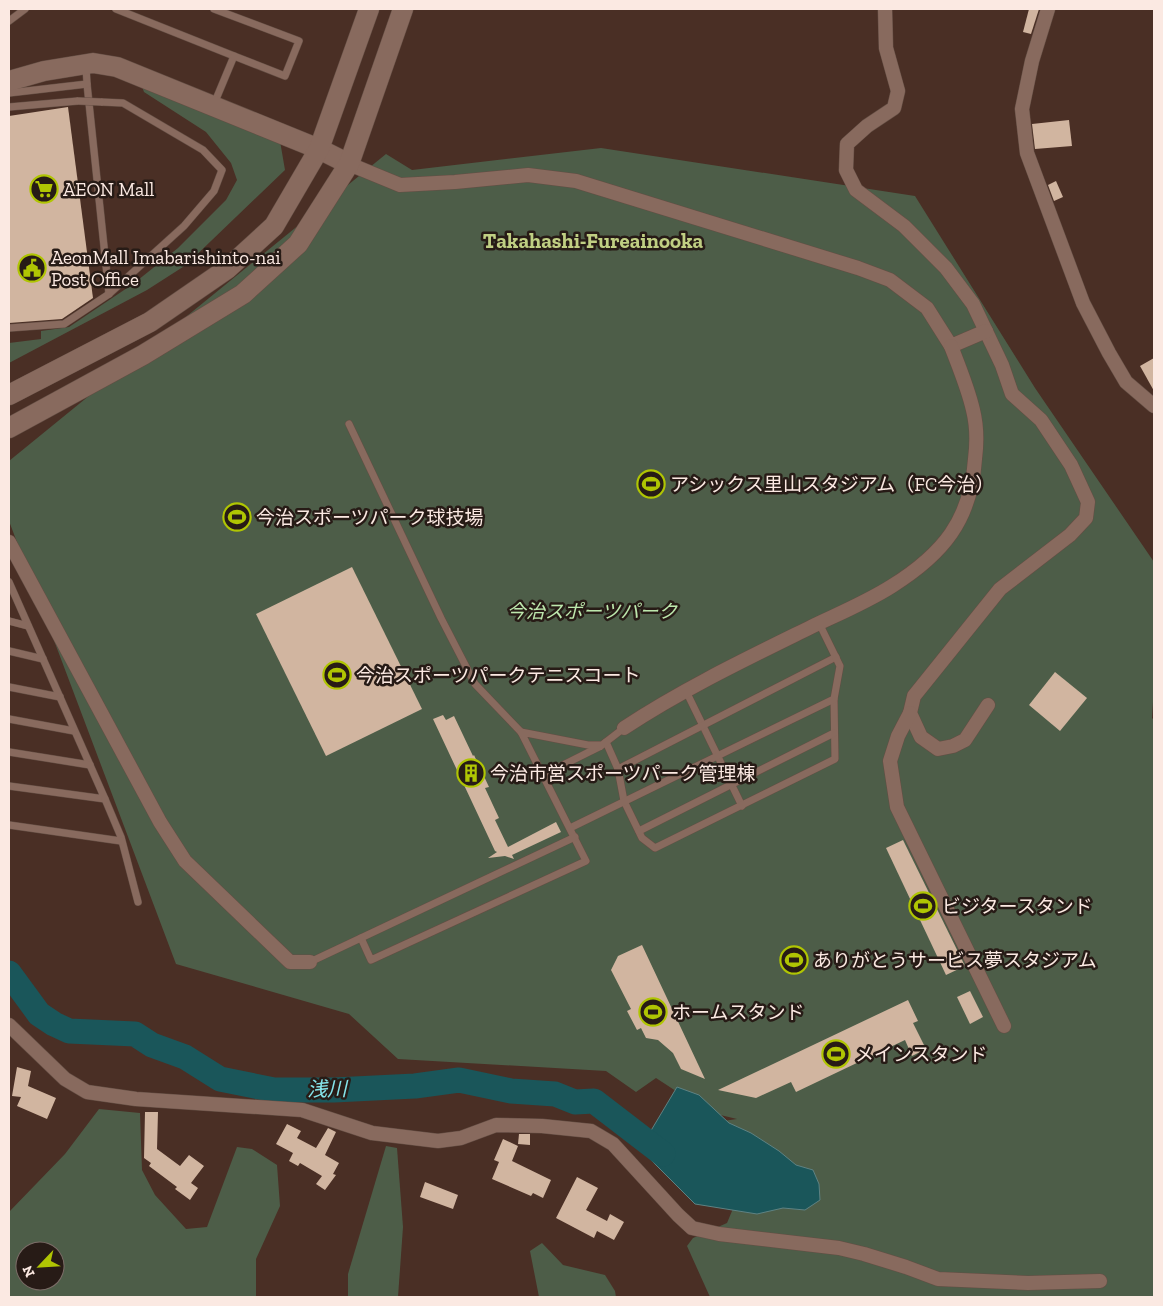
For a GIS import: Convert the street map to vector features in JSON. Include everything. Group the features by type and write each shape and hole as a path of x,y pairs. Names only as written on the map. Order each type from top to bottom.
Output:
{"street":[{"path":"9,395 150,322 227,269 274,226 318,149 369,9"},
{"path":"9,428 143,355 243,294 298,244 350,164 403,9"},
{"path":"885,9 886,48 898,91 894,108 867,126 847,144 846,170 856,190 904,226 946,268 973,304 1002,365 1012,394 1040,420 1071,465 1088,502 1086,518 1070,535 1000,589 914,696 910,713 898,736 890,761 897,807 1004,1026"},
{"path":"1048,9 1032,61 1022,108 1027,153 1083,303 1126,382 1154,406"},
{"path":"9,81 44,71 87,74 93,63 117,68 318,149 400,185 528,175 576,181 849,265 890,280 927,308 951,346 968,388 974,412 976,443 974,476 968,503 958,524 943,544 925,562 907,576 868,600 819,623 686,692 624,728"},
{"path":"951,346 986,331"},
{"path":"9,542 160,822 185,861 290,962 310,962"},
{"path":"910,713 921,738 938,749 953,746 965,740 988,705"},
{"path":"9,1025 65,1079 87,1092 136,1099 302,1110 372,1133 438,1141 461,1138 496,1125 542,1126 591,1131 613,1144 692,1228 719,1234 855,1252 906,1267 938,1279 1028,1283 1100,1281"}],"lane":[{"path":"9,21 25,9"},
{"path":"117,9 285,76 300,41 214,9"},
{"path":"213,107 234,56"},
{"path":"9,93 87,74 109,294"},
{"path":"9,107 78,100 123,103 203,150 222,170 214,191 184,226 109,294 64,324 9,328"},
{"path":"350,424 441,618 475,684 521,732 586,861 371,960 361,938"},
{"path":"10,586 105,799 122,841 138,902"},
{"path":"9,621 28,626"},
{"path":"604,744 618,769 624,801 642,838 655,848 835,760 834,699 840,666 819,623"},
{"path":"9,652 43,659"},
{"path":"618,769 836,658"},
{"path":"9,687 60,697"},
{"path":"686,692 742,806"},
{"path":"570,828 834,699"},
{"path":"9,719 74,731"},
{"path":"543,775 604,744 624,728"},
{"path":"521,732 588,745 604,744"},
{"path":"639,831 834,733"},
{"path":"9,752 90,766"},
{"path":"9,786 105,799"},
{"path":"9,825 122,841"},
{"path":"310,962 575,837"}],"green space":[{"path":"140,81 280,141 285,170 186,265 147,290 9,363 9,343 41,339 41,331 69,327 133,284 178,248 226,200 237,180 231,163 206,132 144,92"},
{"name":"今治スポーツパーク","path":"601,148 915,196 1035,388 1154,562 1154,686 1152,718 1154,720 1154,1297 710,1297 687,1246 693,1238 727,1223 737,1199 689,1126 737,1119 708,1112 656,1078 636,1092 606,1071 398,1059 349,1014 176,964 9,521 9,461 386,154 412,170"},
{"path":"99,1109 140,1113 142,1170 155,1195 186,1229 207,1227 237,1147 252,1149 277,1165 280,1206 256,1259 256,1297 9,1297 9,1212 65,1154"},
{"path":"386,1146 397,1148 403,1227 398,1297 348,1297 348,1274"},
{"path":"542,1243 563,1265 605,1275 615,1291 616,1297 539,1297 530,1251"}],"water":[{"path":"677,1087 699,1095 729,1123 751,1133 779,1151 796,1165 813,1170 819,1184 820,1200 805,1210 783,1208 757,1214 695,1204 640,1149"}],"building":[{"path":"1029,9 1039,9 1031,34 1023,32"},
{"name":"AEON Mall","path":"68,107 93,298 62,319 9,323 9,116"},
{"path":"1069,120 1072,146 1035,149 1032,124"},
{"path":"1056,181 1063,197 1054,201 1048,185"},
{"path":"1154,358 1154,391 1140,366"},
{"path":"352,567 422,709 326,756 256,614"},
{"path":"1055,672 1087,698 1060,731 1029,705"},
{"name":"今治市営スポーツパーク管理棟","path":"443,715 446,720 454,716 474,755 489,787 485,788 499,818 495,820 508,847 556,822 561,832 512,855 514,859 505,856 488,858 497,852 433,719"},
{"path":"903,840 965,966 946,975 886,848"},
{"path":"642,945 705,1079 681,1069 673,1053 658,1040 646,1038 641,1028 637,1030 627,1011 631,1009 611,970 618,956"},
{"path":"970,991 983,1017 970,1024 957,997"},
{"path":"908,1000 918,1021 913,1023 926,1049 912,1056 905,1040 796,1092 791,1082 756,1098 718,1090"},
{"path":"17,1067 31,1071 28,1086 56,1098 47,1119 17,1106 21,1097 12,1096"},
{"path":"145,1112 158,1112 157,1149 180,1166 189,1155 204,1166 191,1183 198,1188 190,1200 175,1189 177,1187 149,1166 151,1163 144,1158"},
{"path":"287,1124 301,1131 297,1138 316,1148 328,1128 336,1132 325,1155 339,1163 333,1174 336,1175 325,1190 316,1184 322,1176 300,1163 298,1166 289,1161 293,1153 276,1144"},
{"path":"519,1134 530,1134 530,1145 518,1144"},
{"path":"503,1139 518,1146 512,1161 551,1180 543,1198 533,1193 531,1196 492,1179 499,1162 494,1160"},
{"path":"577,1177 598,1188 586,1210 607,1221 610,1214 624,1222 614,1240 597,1231 594,1238 556,1218"},
{"path":"425,1182 458,1195 453,1209 420,1197"}],"waterway":[{"name":"浅川","path":"9,973 39,1014 54,1024 69,1031 135,1034 152,1045 185,1057 220,1079 274,1090 334,1090 415,1086 459,1080 511,1091 555,1094 575,1102 594,1101 663,1154"}],"place":[{"name":"AEON Mall","path":"44,189"},
{"name":"AeonMall Imabarishinto-nai Post Office","path":"32,268"},
{"name":"アシックス里山スタジアム（FC今治）","path":"651,484"},
{"name":"今治スポーツパーク球技場","path":"237,517"},
{"name":"今治スポーツパークテニスコート","path":"337,675"},
{"name":"今治市営スポーツパーク管理棟","path":"471,773"},
{"name":"ビジタースタンド","path":"923,906"},
{"name":"ありがとうサービス夢スタジアム","path":"794,960"},
{"name":"ホームスタンド","path":"653,1012"},
{"name":"メインスタンド","path":"836,1054"}],"district":[{"name":"Takahashi-Fureainooka","path":"593,241"}]}
